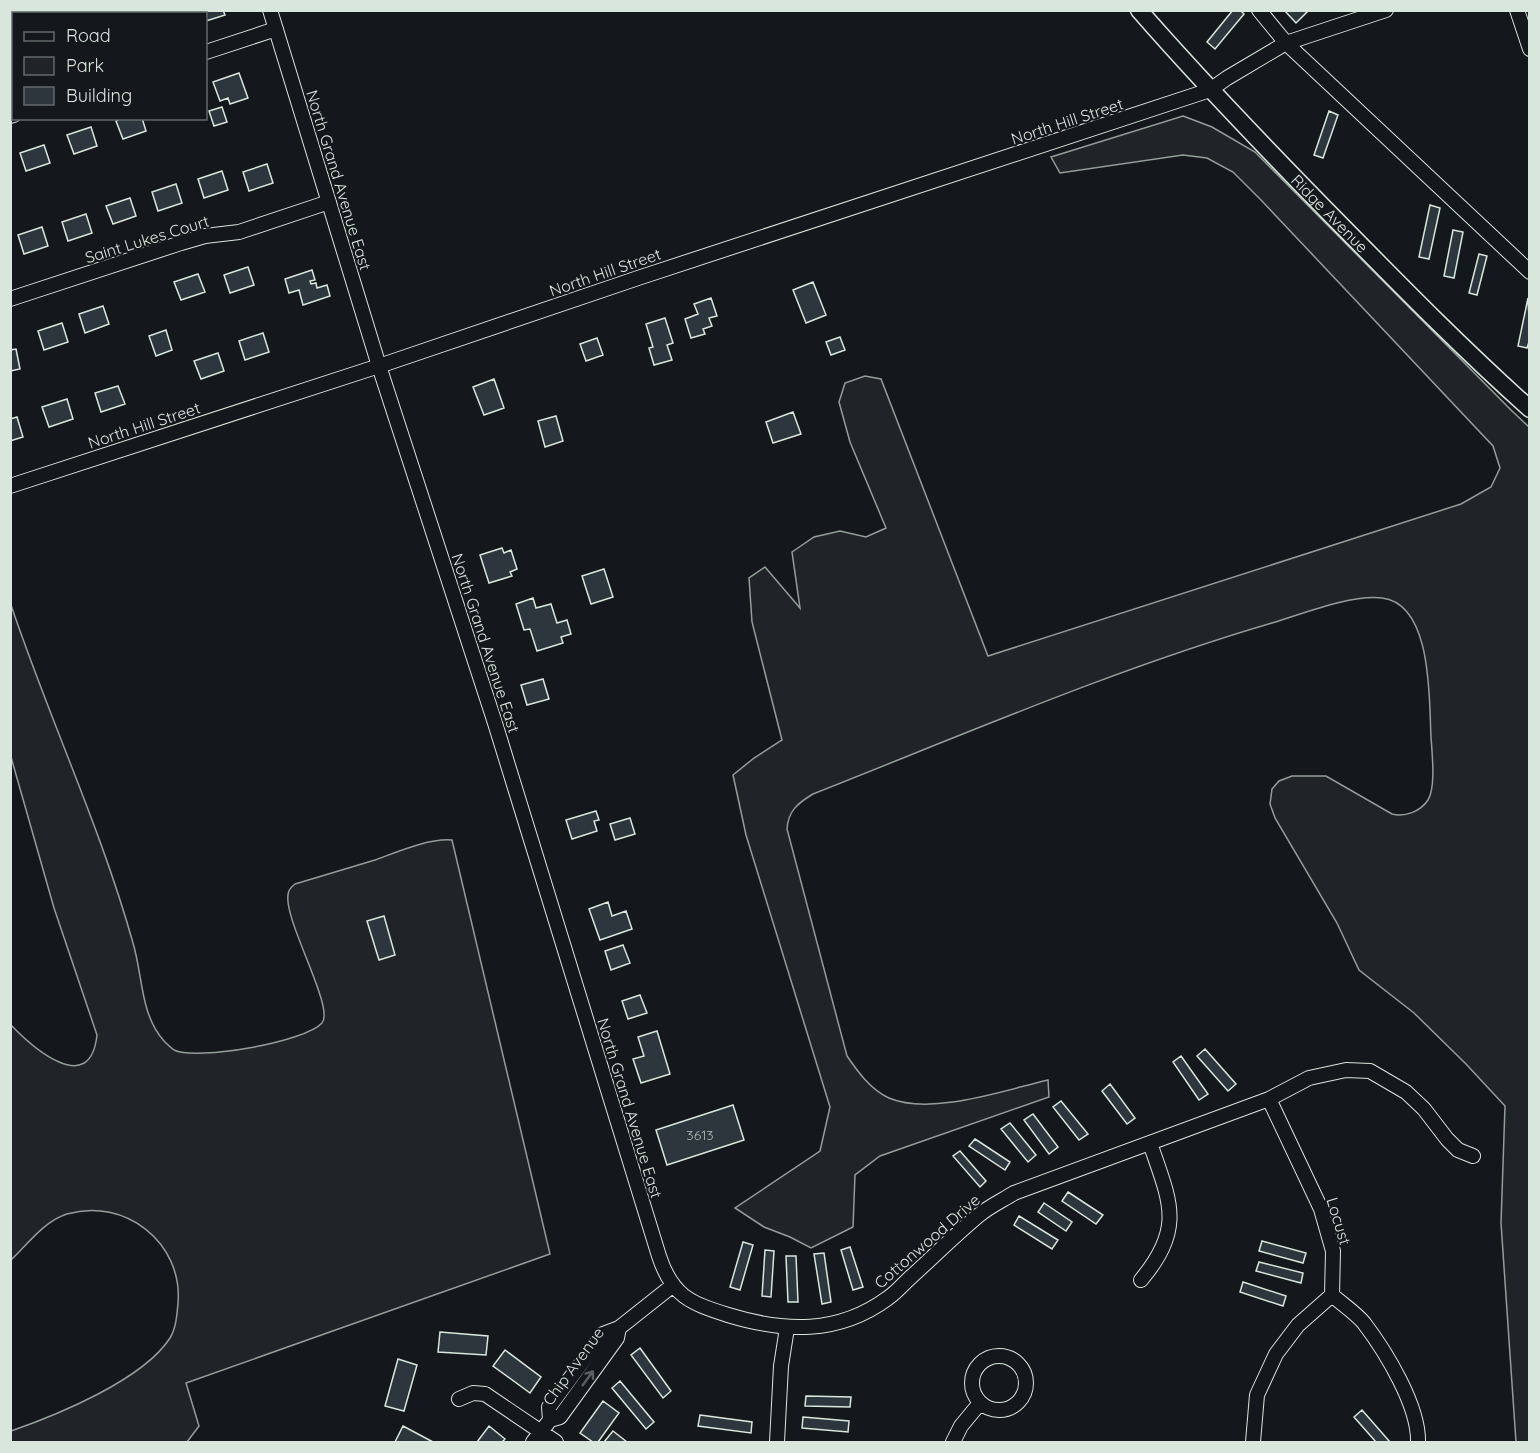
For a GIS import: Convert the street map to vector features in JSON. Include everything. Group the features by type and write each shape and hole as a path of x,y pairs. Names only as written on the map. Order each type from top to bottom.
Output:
{"street":[{"name":"North Grand Avenue East","path":"270,10 379,366 495,723 659,1256 672,1286"},
{"name":"Ridge Avenue","path":"1139,10 1210,90 1434,319 1530,409"},
{"path":"1259,10 1286,43 1530,272"},
{"name":"North Hill Street","path":"10,486 1210,90 1286,43 1386,10"},
{"path":"1517,10 1530,49"},
{"path":"207,52 276,29"},
{"name":"Saint Lukes Court","path":"10,299 181,243 205,236 239,232 329,202"},
{"name":"Cottonwood Drive","path":"672,1286 684,1296 710,1309 741,1318 787,1328 836,1323 868,1310 889,1297 981,1213 1014,1193 1269,1099 1309,1078 1346,1070 1370,1071 1406,1092 1424,1109 1458,1150 1473,1156"},
{"name":"Locust","path":"1269,1099 1324,1216 1333,1251 1332,1295"},
{"path":"1141,1280 1155,1262 1166,1240 1170,1220 1169,1198 1150,1143"},
{"name":"Chip Avenue","path":"550,1420 549,1407 603,1334 619,1328 672,1286"},
{"path":"1253,1443 1257,1395 1276,1354 1298,1325 1332,1295 1363,1322 1396,1373 1407,1396 1418,1430 1418,1443"},
{"name":"Chip Avenue","path":"537,1437 550,1420 560,1417 617,1338 619,1328"},
{"path":"777,1443 781,1366 787,1328"},
{"path":"996,1355 1013,1359 1024,1374 1026,1387 1021,1398 1013,1406 999,1410 981,1403 973,1392 971,1381 976,1368 983,1360 996,1355"},
{"path":"562,1389 574,1398"},
{"path":"459,1399 473,1393 486,1394 537,1437 556,1443"},
{"path":"953,1443 961,1426 981,1403"}],"green space":[{"path":"1183,116 1212,127 1255,152 1529,427 1529,1442 1516,1442 1501,1223 1505,1106 1414,1013 1359,970 1337,923 1275,818 1270,804 1272,789 1279,781 1292,776 1326,776 1392,814 1412,813 1428,800 1432,787 1433,770 1430,701 1425,656 1411,617 1399,604 1382,598 1356,599 1327,606 1155,661 1041,703 813,794 798,804 789,817 787,829 847,1056 860,1074 882,1095 906,1103 926,1104 968,1100 1048,1080 1049,1097 880,1156 855,1175 853,1227 811,1248 764,1227 735,1208 820,1151 830,1107 746,835 733,775 782,740 752,622 749,578 765,567 800,608 792,552 814,537 840,531 866,537 886,528 850,442 839,402 845,383 865,376 881,379 988,656 1461,504 1491,487 1500,468 1493,446 1233,172 1207,158 1183,155 1060,173 1051,157"},
{"path":"10,602 106,857 136,956 150,1019 164,1041 174,1050 204,1053 250,1048 295,1037 322,1023 324,1014 322,1000 293,924 289,907 290,889 295,884 413,846 433,841 452,840 550,1254 186,1383 199,1426 187,1442 11,1442 11,1431 74,1406 120,1382 140,1368 170,1338 175,1326 178,1303 177,1281 171,1261 160,1244 146,1230 129,1219 110,1212 89,1210 59,1217 36,1234 11,1260 11,1025 46,1055 73,1066 84,1063 92,1054 97,1035 54,908 11,757"}],"building":[{"path":"73,10 92,10 93,12 74,12"},
{"path":"200,10 223,10 225,15 207,21 207,12"},
{"path":"1233,10 1240,10 1244,14 1215,49 1207,42"},
{"path":"1284,10 1306,10 1307,12 1296,23"},
{"path":"12,45 12,68 10,69 10,46"},
{"path":"239,73 248,98 230,104 228,98 220,101 213,82"},
{"path":"222,107 227,122 214,126 209,111"},
{"path":"1329,111 1338,115 1323,158 1314,155"},
{"path":"143,120 146,131 123,139 116,121"},
{"path":"91,127 97,146 74,154 67,135"},
{"path":"44,145 50,163 26,171 20,153"},
{"path":"267,164 273,183 249,191 243,172"},
{"path":"222,171 228,190 204,198 198,179"},
{"path":"176,184 182,203 158,211 152,192"},
{"path":"130,198 136,216 113,224 106,206"},
{"path":"1430,205 1440,208 1429,259 1419,257"},
{"path":"86,214 92,233 68,241 62,222"},
{"path":"42,227 48,246 24,254 18,235"},
{"path":"1453,230 1463,232 1454,278 1444,276"},
{"path":"1479,254 1487,256 1477,295 1469,293"},
{"path":"248,267 254,285 230,293 224,275"},
{"path":"312,270 315,280 310,281 311,284 316,283 317,288 327,285 330,296 303,305 299,290 289,293 285,279"},
{"path":"198,274 205,292 181,300 174,282"},
{"path":"813,282 826,315 806,323 793,290"},
{"path":"711,298 717,316 709,318 712,326 703,329 705,334 691,338 685,319 698,314 694,304"},
{"path":"1528,298 1530,339 1527,348 1518,346"},
{"path":"103,306 109,324 85,333 79,314"},
{"path":"665,318 673,343 667,345 672,360 654,365 649,348 653,347 646,324"},
{"path":"62,323 68,342 44,350 38,331"},
{"path":"166,330 172,350 156,356 149,336"},
{"path":"263,333 269,352 245,360 239,341"},
{"path":"840,337 845,350 831,355 826,342"},
{"path":"597,338 603,355 586,361 580,344"},
{"path":"16,349 20,369 10,371 10,350"},
{"path":"218,353 224,371 201,379 194,361"},
{"path":"494,379 504,408 484,415 473,387"},
{"path":"118,386 125,404 101,412 95,393"},
{"path":"67,399 73,419 49,427 42,407"},
{"path":"793,412 801,434 773,443 766,422"},
{"path":"556,416 563,441 545,447 538,421"},
{"path":"17,417 23,437 10,441 10,419"},
{"path":"502,548 504,553 511,550 517,569 510,572 512,576 489,583 480,555"},
{"path":"604,569 613,597 591,604 582,576"},
{"path":"533,598 536,608 551,604 557,623 567,620 571,634 561,637 563,643 537,651 530,629 524,630 516,604"},
{"path":"543,679 549,699 527,705 521,685"},
{"path":"596,811 599,820 594,821 597,831 572,839 566,820"},
{"path":"630,818 635,834 615,840 610,824"},
{"path":"608,902 612,916 626,911 632,929 600,940 589,909"},
{"path":"384,916 395,955 379,960 367,921"},
{"path":"623,945 630,963 611,970 605,951"},
{"path":"640,995 647,1013 628,1019 622,1001"},
{"path":"657,1031 670,1074 641,1083 633,1059 644,1056 638,1037"},
{"path":"1205,1049 1236,1084 1228,1091 1197,1056"},
{"path":"1181,1056 1208,1094 1199,1100 1173,1062"},
{"path":"1110,1084 1135,1118 1127,1124 1102,1091"},
{"path":"1061,1101 1088,1134 1079,1140 1053,1107"},
{"path":"733,1105 744,1140 667,1165 656,1130"},
{"path":"1033,1114 1058,1147 1049,1154 1024,1120"},
{"path":"1010,1123 1036,1155 1028,1162 1001,1129"},
{"path":"975,1139 1010,1162 1005,1170 969,1146"},
{"path":"960,1151 986,1181 980,1187 953,1156"},
{"path":"1068,1192 1103,1215 1096,1224 1062,1201"},
{"path":"1044,1203 1072,1222 1066,1231 1038,1212"},
{"path":"1019,1216 1058,1240 1052,1249 1014,1225"},
{"path":"1262,1241 1306,1253 1303,1263 1259,1251"},
{"path":"743,1242 753,1245 740,1290 730,1287"},
{"path":"850,1247 863,1287 853,1290 841,1250"},
{"path":"765,1250 774,1251 771,1297 762,1296"},
{"path":"824,1253 831,1302 822,1304 814,1254"},
{"path":"786,1256 796,1256 798,1302 788,1302"},
{"path":"1259,1262 1303,1273 1301,1283 1256,1271"},
{"path":"1243,1282 1286,1296 1283,1306 1240,1292"},
{"path":"440,1332 488,1336 486,1355 438,1352"},
{"path":"640,1348 671,1391 663,1398 631,1355"},
{"path":"505,1350 541,1377 530,1393 493,1366"},
{"path":"398,1359 417,1365 404,1411 385,1406"},
{"path":"620,1381 654,1422 646,1429 612,1388"},
{"path":"806,1396 851,1397 850,1407 805,1406"},
{"path":"603,1401 619,1413 598,1442 593,1442 580,1433"},
{"path":"1362,1410 1390,1442 1376,1442 1354,1417"},
{"path":"700,1415 752,1422 751,1433 698,1426"},
{"path":"803,1417 849,1421 848,1432 802,1428"},
{"path":"403,1426 433,1442 395,1442"},
{"path":"489,1426 505,1439 502,1442 477,1442"},
{"path":"613,1431 627,1442 604,1442"}]}
